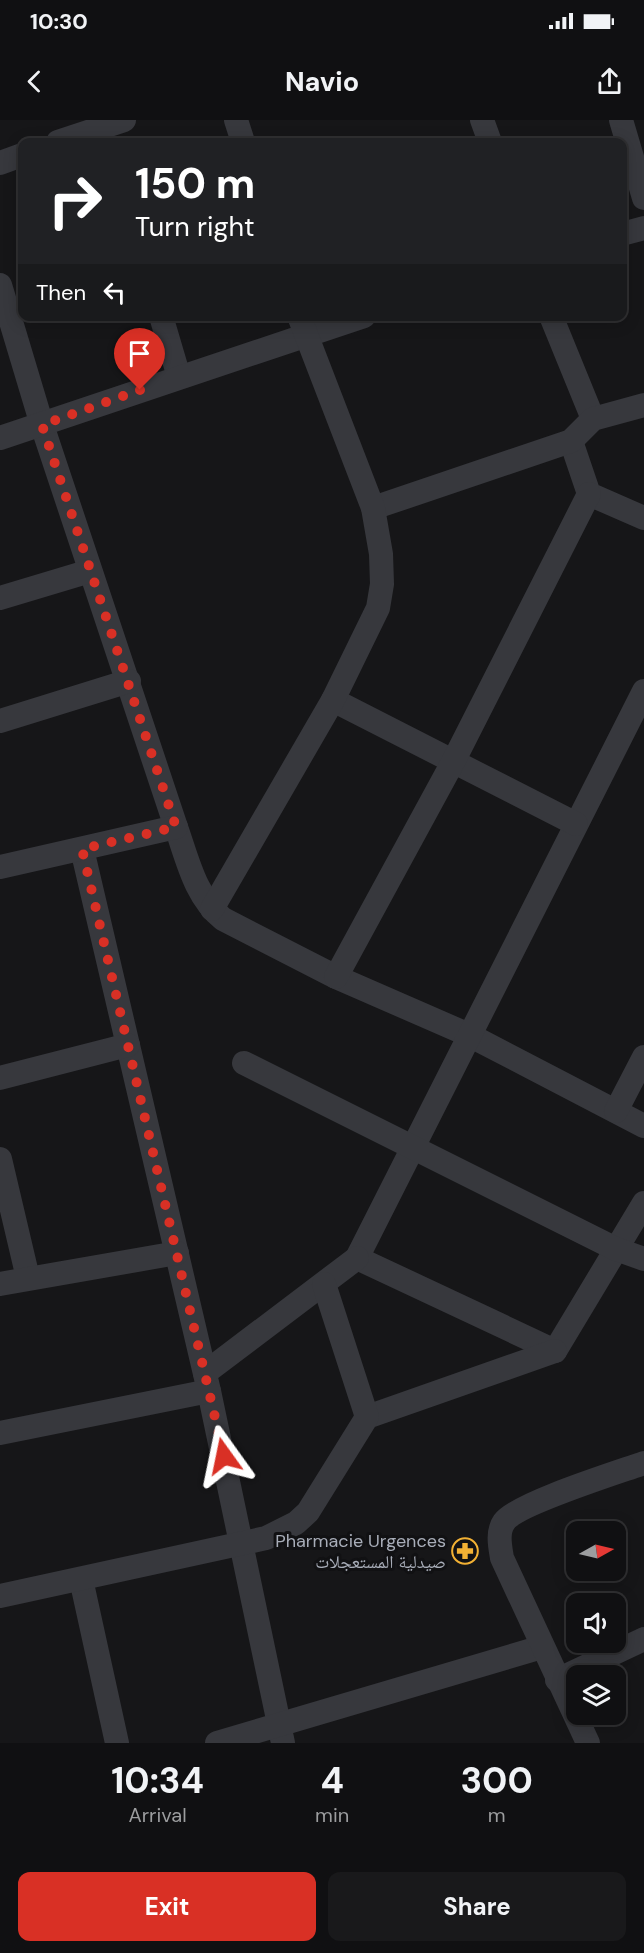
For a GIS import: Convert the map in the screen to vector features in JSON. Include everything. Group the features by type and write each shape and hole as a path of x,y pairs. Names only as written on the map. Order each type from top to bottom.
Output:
{"street":[{"path":"236,120 242,138"},
{"path":"482,120 489,138"},
{"path":"621,120 626,138"},
{"path":"76,138 111,130"},
{"path":"627,140 644,198"},
{"path":"0,163 18,156"},
{"path":"627,233 644,228"},
{"path":"2,299 176,827 200,893 212,909 223,919 336,977 469,1035 644,1126"},
{"path":"162,321 179,377"},
{"path":"0,438 179,377 302,326 333,321"},
{"path":"553,321 593,419"},
{"path":"212,909 333,700 378,608 382,584 381,554 373,508 302,326"},
{"path":"373,508 571,441 593,419 644,405"},
{"path":"336,977 453,762 589,494 571,441"},
{"path":"589,494 644,518"},
{"path":"0,597 90,571"},
{"path":"0,721 129,681"},
{"path":"1,1427 207,1382 357,1258 576,824 643,697"},
{"path":"333,700 576,824"},
{"path":"0,867 176,827"},
{"path":"82,849 207,1382 281,1734"},
{"path":"0,1078 128,1045"},
{"path":"616,1111 644,1057"},
{"path":"244,1063 616,1249 644,1259"},
{"path":"0,1159 28,1278"},
{"path":"0,1596 242,1544 266,1538 296,1523 308,1512 367,1417 555,1351 644,1203"},
{"path":"0,1284 177,1253"},
{"path":"357,1258 555,1351"},
{"path":"324,1284 367,1417"},
{"path":"588,1743 502,1558 499,1537 504,1521 524,1508 644,1463"},
{"path":"81,1579 117,1743"},
{"path":"557,1680 644,1639"},
{"path":"217,1743 281,1734 542,1647"}],"place":[{"name":"Pharmacie Urgences صيدلية المستعجلات","path":"465,1551"}],"route":[{"path":"140,390 42,425 176,827 82,849 224,1456"}]}
